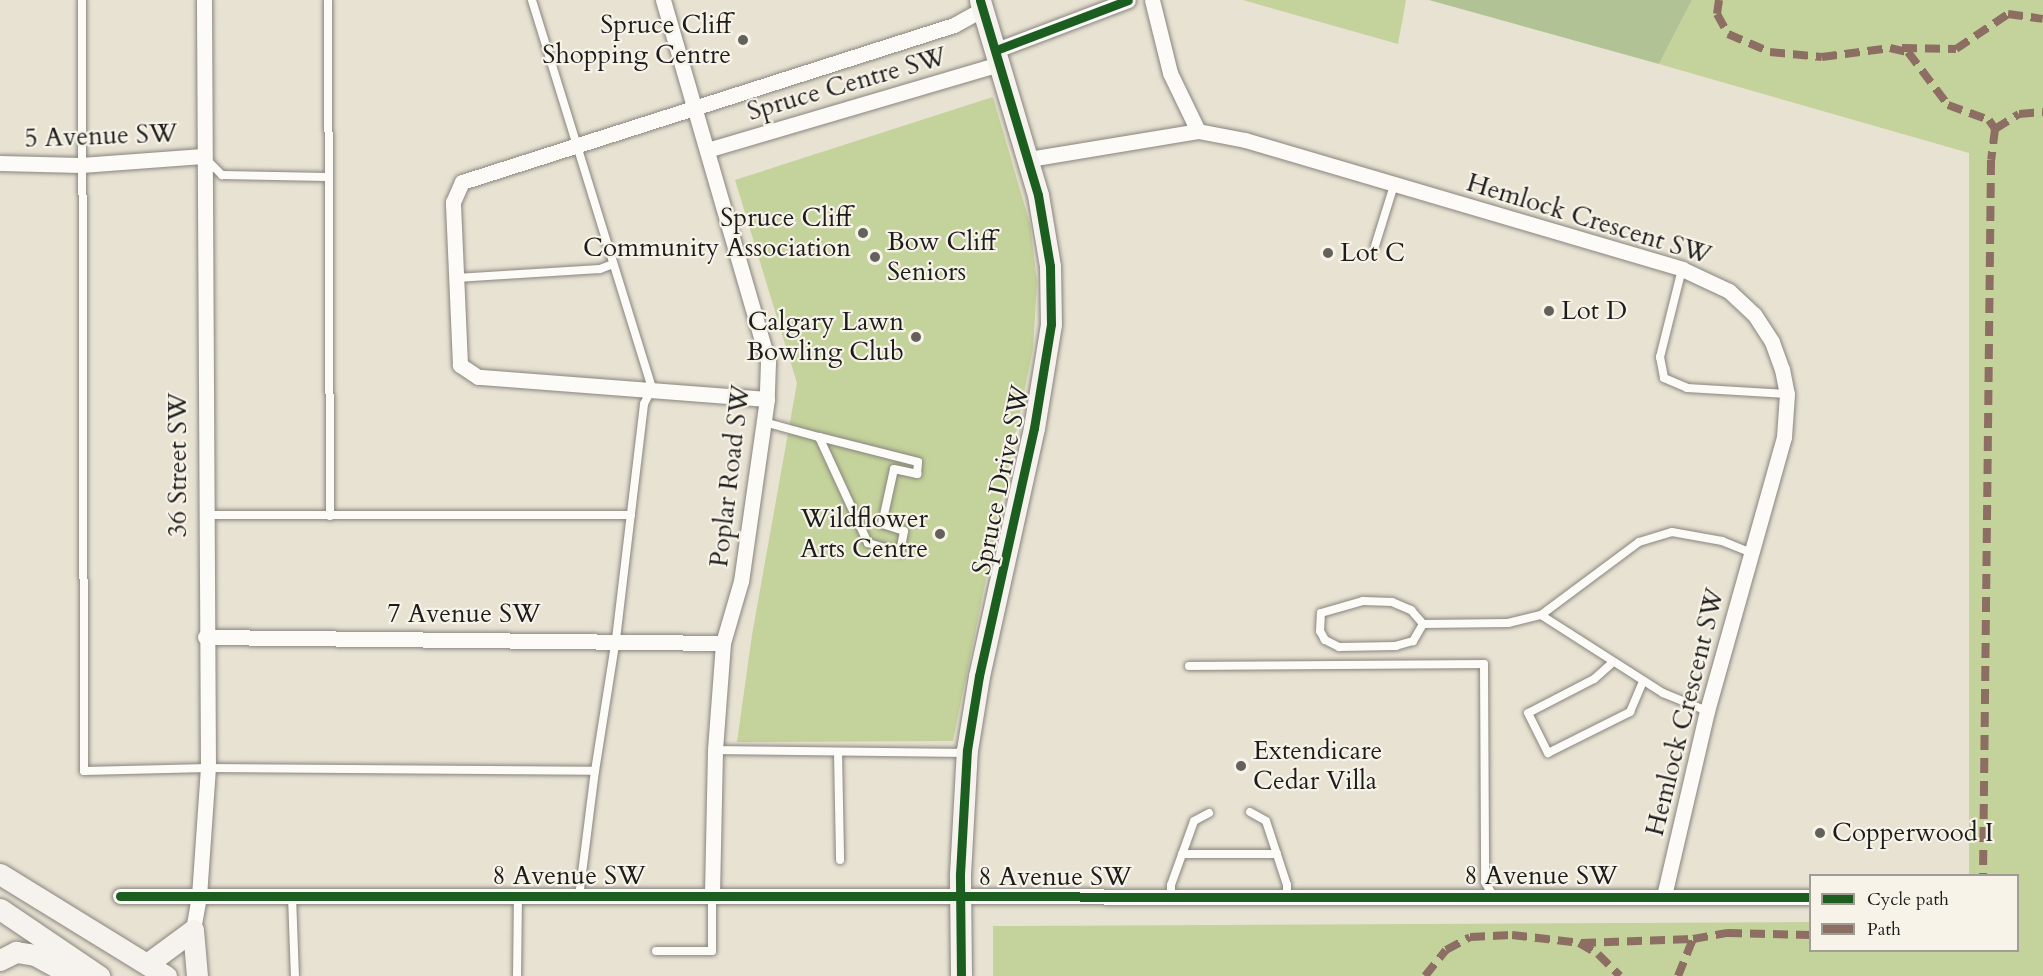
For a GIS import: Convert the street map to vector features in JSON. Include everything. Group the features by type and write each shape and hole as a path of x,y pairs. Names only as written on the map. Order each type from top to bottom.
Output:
{"street":[{"name":"36 Street SW","path":"197,976 193,930 199,896 208,768 204,515 204,0"},
{"name":"Poplar Road SW","path":"663,0 768,362 767,399 741,581 723,643 715,750 712,897"},
{"name":"Spruce Centre SW","path":"707,150 998,57 1128,0"},
{"path":"1152,0 1170,73 1198,131"},
{"name":"Spruce Centre SW","path":"652,388 478,377 460,365 453,202 462,182 954,25 982,5"},
{"name":"Spruce Drive SW","path":"961,976 960,898 967,753 979,676 1034,428 1051,324 1050,266 1029,159 982,5"},
{"name":"Hemlock Crescent SW","path":"1029,159 1198,131 1245,140 1682,268 1729,291 1754,314 1772,342 1787,394 1784,437 1707,711 1664,896"},
{"name":"5 Avenue SW","path":"0,163 81,165 203,156"},
{"path":"652,388 767,399"},
{"name":"7 Avenue SW","path":"205,637 616,639 723,643"},
{"path":"0,874 166,976"},
{"name":"8 Avenue SW","path":"120,896 1809,897"},
{"path":"0,909 99,976"},
{"path":"147,964 193,930"},
{"path":"0,960 16,952 35,955 73,976"}],"lane":[{"path":"82,0 84,771 208,768 595,771"},
{"path":"328,0 330,516"},
{"path":"532,0 652,388 644,404 616,639 595,771 579,897"},
{"path":"203,156 222,175 327,177"},
{"path":"1375,246 1394,185"},
{"path":"456,278 600,269 613,264"},
{"path":"1682,268 1660,357 1664,378 1687,388 1787,394"},
{"path":"764,422 918,462 916,474 894,469 882,524 904,531 900,552 868,543 819,437"},
{"path":"204,515 631,515"},
{"path":"1423,624 1508,622 1541,615 1639,542 1672,532 1722,541 1751,553"},
{"path":"1363,601 1392,602 1411,610 1423,624 1413,640 1396,646 1339,647 1325,640 1320,631 1321,613 1363,601"},
{"path":"1541,615 1643,681 1707,711"},
{"path":"1612,663 1594,679 1528,713 1548,753 1630,712 1643,681"},
{"path":"1189,666 1484,664 1485,882 1494,897"},
{"path":"715,750 967,753"},
{"path":"837,752 840,861"},
{"path":"1250,812 1266,821 1287,885 1287,897"},
{"path":"1171,898 1182,854 1194,821 1209,813"},
{"path":"1182,854 1277,854"},
{"path":"292,896 296,976"},
{"path":"517,976 518,897"},
{"path":"656,951 712,951 712,897"}],"green space":[{"path":"1243,0 1406,0 1398,44"},
{"path":"1429,0 1692,0 1659,64"},
{"path":"1692,0 2043,0 2043,976 993,976 993,926 1809,922 1809,952 2019,952 2019,874 1969,874 1969,153 1659,64"},
{"path":"993,97 1030,224 1037,282 1033,349 953,741 737,742 752,635 797,383 735,180"}],"marked path":[{"path":"1719,0 1717,14 1728,34 1770,52 1822,57 1890,48 1908,52 1948,105 1989,120 1995,129 1991,160 1983,874"},
{"path":"1902,48 1956,49 2008,14 2043,19"},
{"path":"1995,129 2019,114 2043,112"},
{"path":"1425,976 1446,950 1470,937 1512,935 1581,943 1693,939 1727,933 1809,935"},
{"path":"1678,976 1693,939"},
{"path":"1579,943 1598,954 1620,976"}],"cycle path":[{"path":"961,976 960,874 967,750 979,676 1034,428 1051,324 1050,266 1038,195 980,0"},
{"path":"996,50 1128,0"},
{"path":"120,896 1809,897"}],"place":[{"name":"Spruce Cliff Shopping Centre","path":"743,40"},
{"name":"Spruce Cliff Community Association","path":"863,233"},
{"name":"Lot C","path":"1328,253"},
{"name":"Bow Cliff Seniors","path":"875,257"},
{"name":"Lot D","path":"1549,311"},
{"name":"Calgary Lawn Bowling Club","path":"916,337"},
{"name":"Wildflower Arts Centre","path":"940,534"},
{"name":"Extendicare Cedar Villa","path":"1241,766"},
{"name":"Copperwood I","path":"1820,833"}]}
